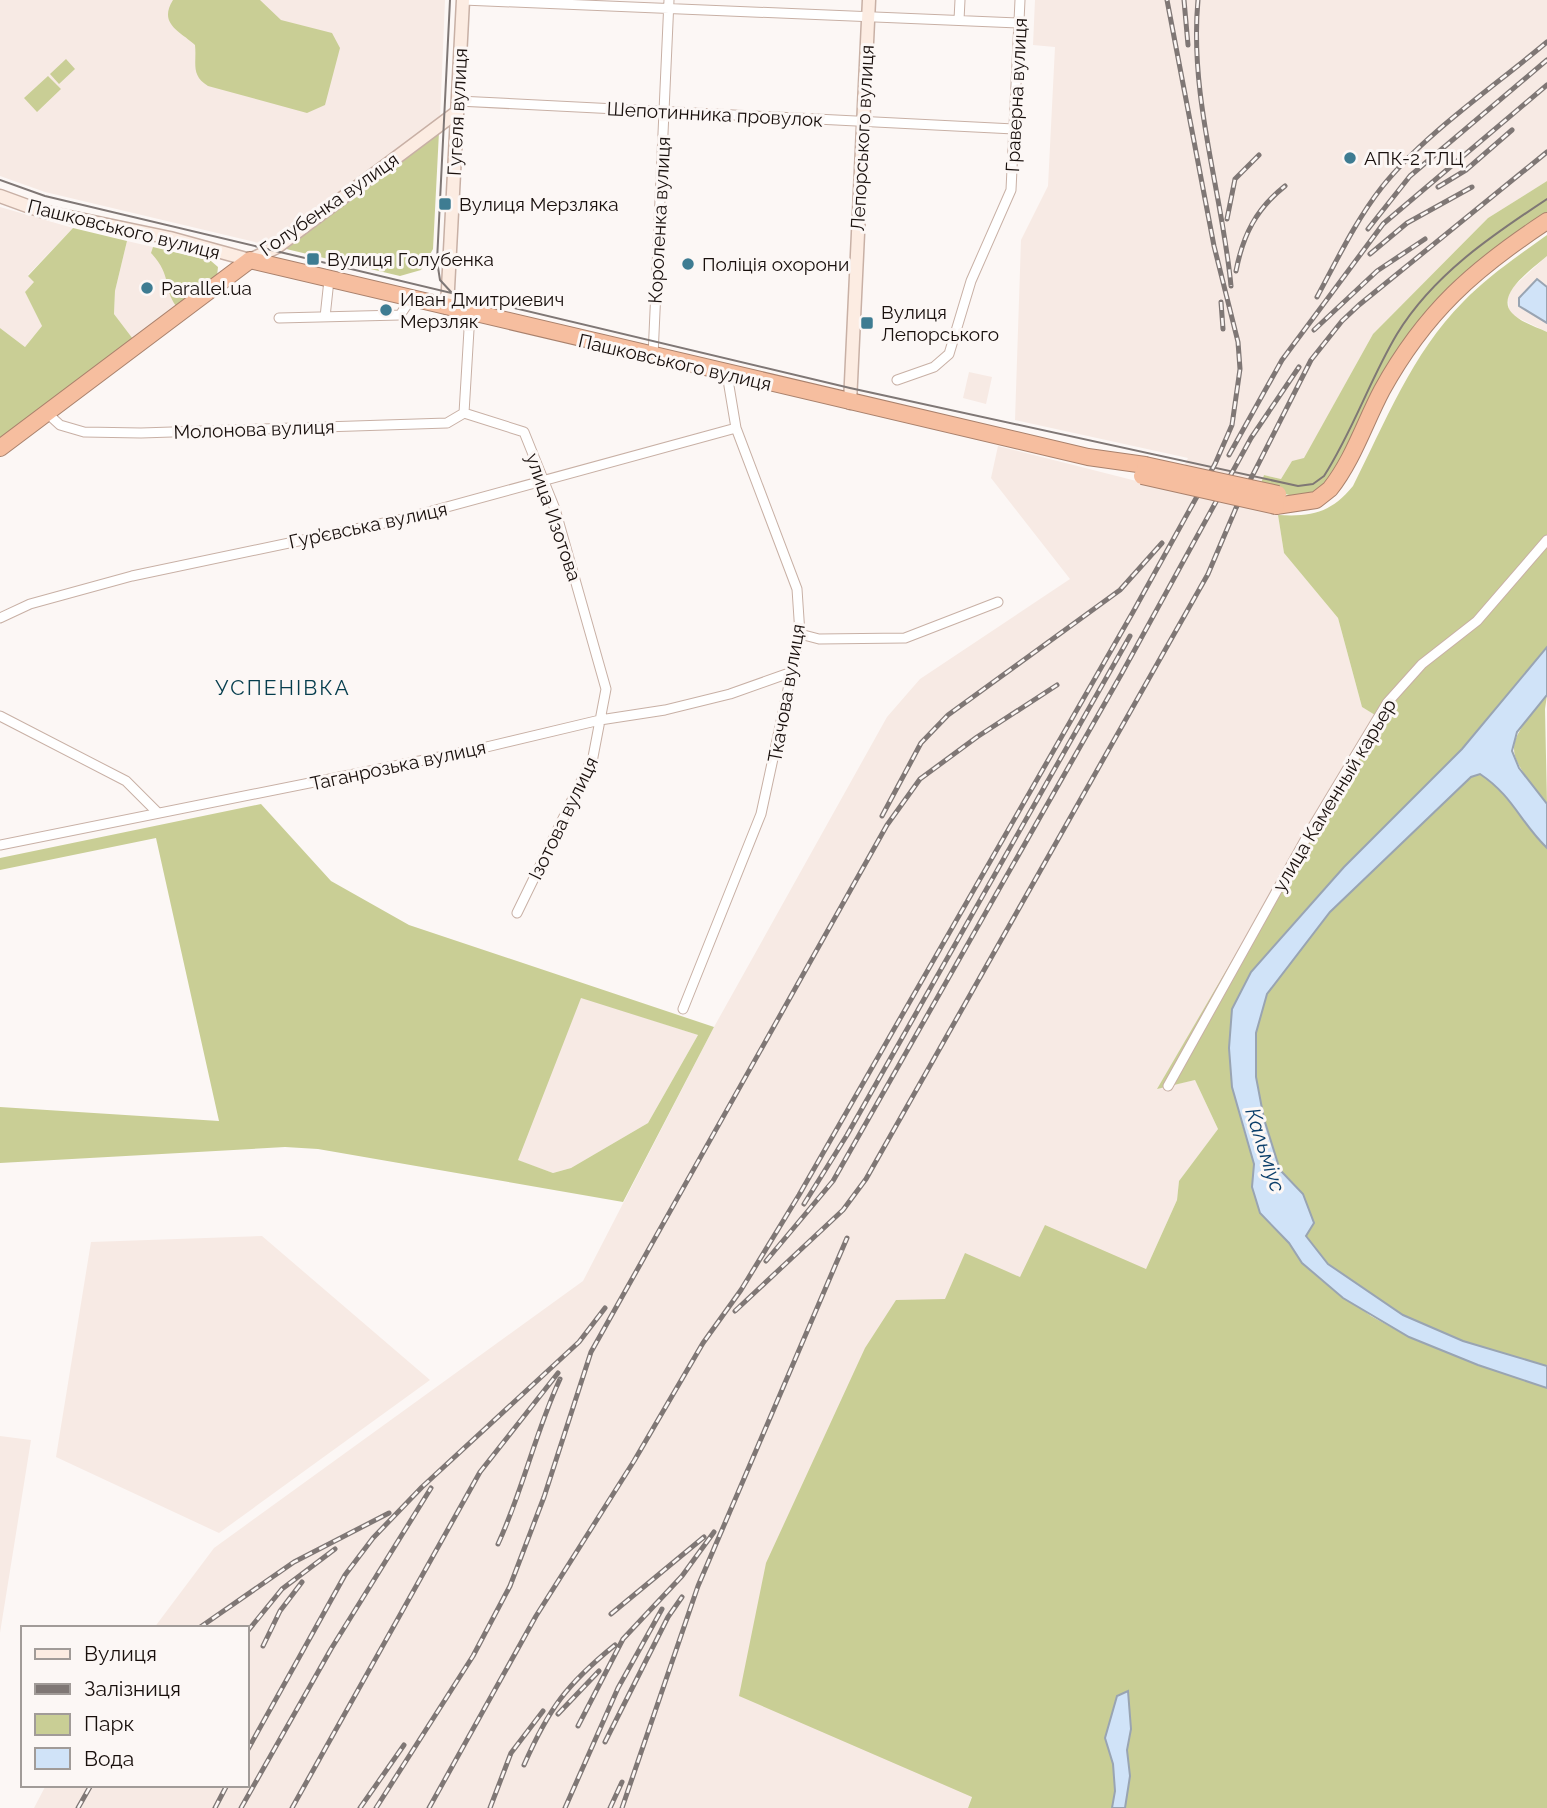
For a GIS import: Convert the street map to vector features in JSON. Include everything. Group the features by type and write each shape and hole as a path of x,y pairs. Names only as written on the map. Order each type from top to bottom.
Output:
{"highway":[{"name":"Пашковського вулиця","path":"250,260 850,403 1277,500 1303,502 1323,496 1337,481 1396,364 1434,311 1486,263 1547,220"},
{"name":"Голубенка вулиця","path":"0,448 250,260"}],"street":[{"path":"463,0 669,4 1019,23"},
{"name":"Гугеля вулиця","path":"447,308 463,0"},
{"name":"Лепорського вулиця","path":"850,403 869,0"},
{"path":"959,20 960,0"},
{"name":"Граверна вулиця","path":"897,380 934,367 949,354 971,281 1011,190 1020,0"},
{"name":"Короленка вулиця","path":"653,356 669,4"},
{"name":"Шепотинника провулок","path":"458,106 664,111 1014,129"},
{"name":"Голубенка вулиця","path":"250,260 277,247 458,106"},
{"name":"Пашковського вулиця","path":"0,196 41,211 170,238 250,260"},
{"path":"325,317 329,280"},
{"path":"279,318 400,315 411,299"},
{"path":"464,413 470,313"},
{"name":"Ткачова вулиця","path":"683,1009 761,814 800,634 800,612 791,568 736,428 727,374"},
{"name":"Молонова вулиця","path":"47,413 70,429 141,433 447,423 464,413"},
{"name":"улица Изотова","path":"464,413 522,429 555,509 605,680 606,698 600,720"},
{"name":"Гур’євська вулиця","path":"0,618 30,604 132,576 403,519 736,428"},
{"name":"улица Каменный карьер","path":"1168,1086 1309,833 1387,703 1422,664 1477,621 1547,540"},
{"path":"800,634 819,639 905,638 998,602"},
{"name":"Таганрозька вулиця","path":"0,845 474,750 600,720 665,710 730,694 792,672"},
{"path":"0,716 126,781 157,813"},
{"name":"Ізотова вулиця","path":"517,913 593,757 600,720"}],"shaded area":[{"path":"0,0 445,0 440,119 267,245 45,192 0,176"},
{"path":"1035,0 1547,0 1547,181 1488,218 1373,334 1304,459 1292,461 1281,479 1264,475 1251,508 1278,515 1284,553 1338,618 1362,707 1375,715 1158,1088 1195,1080 1218,1129 1179,1181 1177,1200 1146,1269 968,1808 34,1808 45,1787 248,1787 248,1626 156,1626 214,1548 583,1281 714,1027 887,717 920,679 1070,579 991,478 998,446 1172,490 1188,458 1015,420 1021,240 1048,186 1055,47 1033,45"},
{"path":"0,207 73,228 28,275 35,282 25,292 42,326 25,347 0,328"},
{"path":"127,241 153,247 152,253 165,268 176,306 133,339 114,314 115,291"},
{"path":"1547,256 1547,332 1514,316 1509,310 1508,298 1512,288"},
{"path":"969,372 992,377 986,404 963,398"},
{"path":"581,997 698,1035 648,1123 571,1168 553,1173 517,1160"},
{"path":"262,1236 430,1380 219,1533 56,1457 91,1242"},
{"path":"0,1436 31,1440 0,1633"}],"green space":[{"path":"173,0 260,0 281,20 332,33 340,48 325,105 307,113 208,86 202,82 196,68 195,45 169,21 169,8"},
{"path":"66,59 75,69 59,84 50,74"},
{"path":"48,76 61,89 37,112 24,98"},
{"path":"439,132 433,249 421,270 400,276 282,248"},
{"path":"1547,181 1547,215 1449,290 1328,486 1302,498 1259,488 1264,475 1281,479 1292,461 1304,458 1373,334 1488,218"},
{"path":"73,228 127,241 115,291 114,314 133,339 0,439 0,328 25,347 42,326 25,292 34,282 28,276"},
{"path":"1547,235 1547,256 1518,282 1508,298 1508,306 1519,319 1547,332 1547,647 1462,749 1344,867 1251,972 1242,1124 1254,1164 1252,1187 1302,1263 1321,1280 1371,1316 1409,1337 1478,1365 1547,1388 1547,1808 968,1808 972,1797 739,1696 766,1563 865,1348 896,1300 945,1299 965,1253 1020,1277 1045,1225 1146,1269 1177,1200 1179,1181 1218,1129 1195,1080 1157,1089 1375,715 1362,707 1338,618 1284,553 1278,515 1310,514 1328,508 1345,495 1353,486 1414,366 1445,322 1483,284"},
{"path":"153,247 211,261 218,267 217,276 176,306 162,268 151,253"},
{"path":"1547,695 1547,804 1516,760 1514,749 1522,727"},
{"path":"1480,774 1508,799 1547,848 1547,1366 1463,1341 1403,1315 1328,1264 1306,1236 1314,1223 1303,1194 1280,1170 1264,1119 1256,1077 1256,1033 1267,994 1330,912 1471,777"},
{"path":"261,804 331,881 409,925 714,1027 623,1202 318,1149 285,1147 0,1163 0,1107 219,1121 156,838 0,870 0,858","holes":["581,998 698,1035 648,1123 571,1168 553,1173 518,1160"]}],"water":[{"path":"1537,279 1547,287 1547,323 1519,306 1519,298"},
{"name":"Кальміус","path":"1547,647 1547,695 1517,732 1512,751 1519,768 1547,804 1547,848 1501,791 1480,774 1471,777 1330,912 1267,994 1256,1033 1256,1077 1264,1119 1280,1170 1303,1194 1314,1223 1306,1236 1328,1264 1403,1315 1463,1341 1547,1366 1547,1388 1478,1365 1409,1337 1343,1298 1302,1263 1289,1243 1260,1213 1252,1187 1254,1164 1232,1087 1229,1048 1232,1009 1251,972 1344,867 1462,749"},
{"path":"1128,1691 1131,1729 1127,1750 1130,1776 1125,1808 1112,1808 1115,1791 1113,1764 1105,1738 1117,1696"}],"tram line":[{"path":"450,0 437,261 440,280 452,293"},
{"path":"0,180 45,196 850,388 1298,486 1313,484 1324,476 1397,334 1428,293 1484,242 1547,199"}],"railway":[{"path":"429,1808 536,1616 634,1461 703,1343 741,1290 799,1195 1133,612 1215,464 1232,425 1240,369 1238,342 1214,246 1167,0"},
{"path":"1184,0 1188,45"},
{"path":"1198,0 1196,36 1202,108 1231,286"},
{"path":"1317,297 1364,213 1399,167 1439,129 1547,42"},
{"path":"1368,229 1410,176 1547,60"},
{"path":"1229,455 1282,360 1383,224 1547,85"},
{"path":"1438,187 1466,170 1512,130"},
{"path":"735,1311 843,1210 866,1179 1208,574 1236,508 1311,360 1342,321 1359,305 1547,152"},
{"path":"1227,219 1235,179 1259,155"},
{"path":"1236,271 1252,224 1266,204 1285,186"},
{"path":"1370,254 1407,223 1472,187"},
{"path":"1314,330 1377,271 1425,239"},
{"path":"1221,302 1223,329"},
{"path":"766,1261 833,1181 1122,673 1251,438 1299,367"},
{"path":"882,816 921,743 948,715 1120,590 1162,543"},
{"path":"804,1204 847,1135 1130,636"},
{"path":"376,1808 473,1656 510,1586 544,1497 591,1352 887,825 920,779 977,737 1057,685"},
{"path":"622,1808 698,1586 847,1238"},
{"path":"248,1749 345,1575 373,1538 422,1487 579,1342 605,1308"},
{"path":"292,1808 480,1472 558,1373"},
{"path":"498,1544 560,1379"},
{"path":"241,1808 331,1649 431,1488"},
{"path":"202,1626 294,1562 389,1513"},
{"path":"578,1726 623,1639 682,1576 714,1532"},
{"path":"611,1614 704,1537"},
{"path":"248,1631 282,1589 335,1549"},
{"path":"263,1646 280,1611 302,1582"},
{"path":"605,1742 668,1617 682,1597"},
{"path":"565,1808 618,1688 662,1609"},
{"path":"524,1765 542,1728 561,1698 584,1672 615,1645"},
{"path":"558,1714 599,1671"},
{"path":"490,1808 511,1753 543,1711"},
{"path":"360,1808 404,1745"},
{"path":"610,1808 622,1782"},
{"path":"78,1808 90,1787"},
{"path":"215,1808 226,1787"}],"place":[{"name":"АПК-2 ТЛЦ","path":"1350,158"},
{"name":"Вулиця Мерзляка","path":"445,204"},
{"name":"Вулиця Голубенка","path":"313,259"},
{"name":"Поліція охорони","path":"688,264"},
{"name":"Parallel.ua","path":"147,288"},
{"name":"Иван Дмитриевич Мерзляк","path":"386,310"},
{"name":"Вулиця Лепорського","path":"867,323"}],"district":[{"name":"УСПЕНІВКА","path":"283,688"}]}
